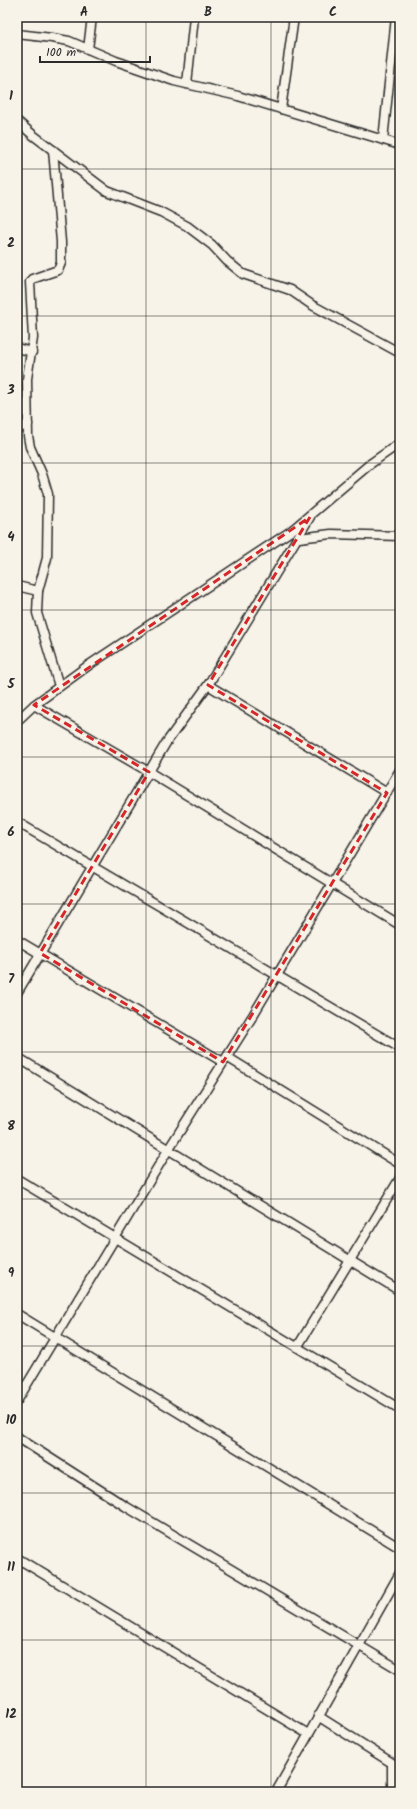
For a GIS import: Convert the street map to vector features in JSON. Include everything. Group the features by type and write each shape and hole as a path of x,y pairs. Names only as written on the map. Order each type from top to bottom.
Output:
{"street":[{"path":"88,49 92,17"},
{"path":"187,84 194,17"},
{"path":"281,109 294,17"},
{"path":"383,140 396,17"},
{"path":"17,34 69,41 116,61 187,84 281,109 400,145"},
{"path":"17,121 107,191 161,212 187,226 212,245 227,261 244,274 290,290 312,305 400,353"},
{"path":"53,150 61,242 60,263 58,270 32,279 30,282 33,323 32,352 27,379 30,447 42,474 48,494 47,558 38,591 37,616 55,667 59,686"},
{"path":"17,348 32,352"},
{"path":"17,429 28,424"},
{"path":"17,721 34,705 59,686 155,620 291,532 370,464 400,443"},
{"path":"17,992 148,772 166,744 208,686 299,538 310,517"},
{"path":"299,538 331,534 400,536"},
{"path":"17,586 38,591"},
{"path":"208,686 387,793"},
{"path":"34,705 148,772 400,925"},
{"path":"17,1401 54,1337 278,974 400,770"},
{"path":"17,822 278,974 400,1048"},
{"path":"17,940 225,1060 400,1164"},
{"path":"17,1057 400,1291"},
{"path":"298,1346 400,1178"},
{"path":"17,1179 298,1346 400,1409"},
{"path":"17,1314 400,1548"},
{"path":"17,1437 125,1506 400,1670"},
{"path":"17,1558 308,1734"},
{"path":"276,1792 400,1573"},
{"path":"318,1716 400,1768"},
{"path":"392,1764 392,1792"}],"highlighted area":[{"path":"310,517 208,685 387,793 223,1062 40,953 149,772 34,705"}]}
